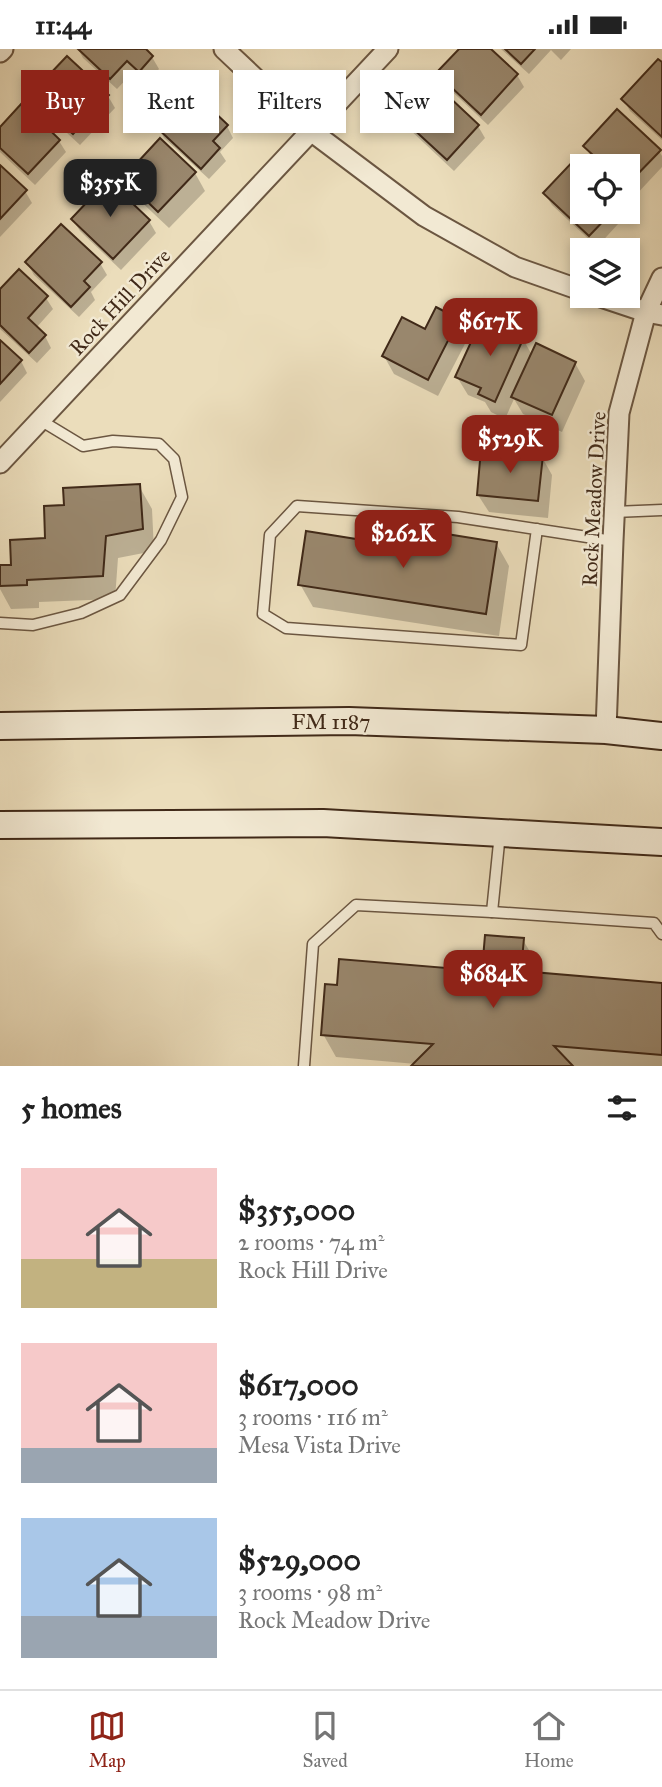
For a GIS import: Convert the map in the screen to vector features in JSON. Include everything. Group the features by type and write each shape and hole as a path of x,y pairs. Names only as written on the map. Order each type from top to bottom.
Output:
{"main road":[{"name":"FM 1187","path":"0,726 349,721 606,730 662,736"},
{"path":"0,824 323,823 662,842"}],"street":[{"path":"224,49 246,70"},
{"name":"Rock Hill Drive","path":"346,94 388,49"},
{"name":"Rock Hill Drive","path":"0,463 309,133"},
{"path":"314,133 424,216 514,267 570,286"},
{"name":"Rock Meadow Drive","path":"606,730 619,412 654,314 662,278"},
{"path":"635,308 654,314"}],"lane":[{"path":"0,623 33,625 81,613 120,595 161,540 182,497 174,459 159,445 113,441 83,446 40,420"},
{"path":"537,529 520,645 286,628 263,614 270,535 297,506 458,517 537,529 613,541"},
{"path":"614,512 662,510"},
{"path":"492,912 500,833"},
{"path":"304,1066 313,944 356,905 654,923 662,935"}],"building":[{"path":"78,49 146,49 153,56 141,70 137,70 127,61 110,79 109,70 100,70"},
{"path":"459,49 491,49 518,74 481,115 454,90 454,70 439,70"},
{"path":"505,49 535,49 521,64"},
{"path":"67,56 82,70 54,70"},
{"path":"658,59 662,62 662,137 621,99"},
{"path":"454,102 479,125 447,160 418,133 454,133"},
{"path":"21,104 21,133 53,133 60,140 28,174 0,148 0,127"},
{"path":"617,109 661,150 640,172 640,154 592,154 583,146"},
{"path":"219,116 228,125 213,141 220,148 201,169 162,133 219,133"},
{"path":"160,138 196,172 158,212 123,178"},
{"path":"570,164 570,218 543,193"},
{"path":"0,165 27,190 0,219"},
{"path":"108,180 150,220 113,259 71,219"},
{"path":"61,224 102,262 84,281 90,287 71,307 25,262"},
{"path":"576,224 600,224 589,236"},
{"path":"19,269 48,296 28,318 46,335 29,353 0,325 0,289"},
{"path":"436,307 459,319 428,380 382,356 402,317 425,329"},
{"path":"482,318 524,337 495,402 478,394 481,388 455,377"},
{"path":"0,340 22,360 0,384"},
{"path":"536,343 576,362 552,415 511,397"},
{"path":"481,449 543,455 538,501 477,495"},
{"path":"140,484 143,529 106,536 103,576 27,580 27,585 0,586 0,565 11,565 10,540 45,538 44,506 64,505 63,488"},
{"path":"306,531 438,552 440,533 497,542 486,614 298,585"},
{"path":"485,935 524,938 521,971 662,983 662,1055 554,1046 573,1066 411,1066 433,1044 321,1035 325,984 337,985 339,959 482,971"}]}
